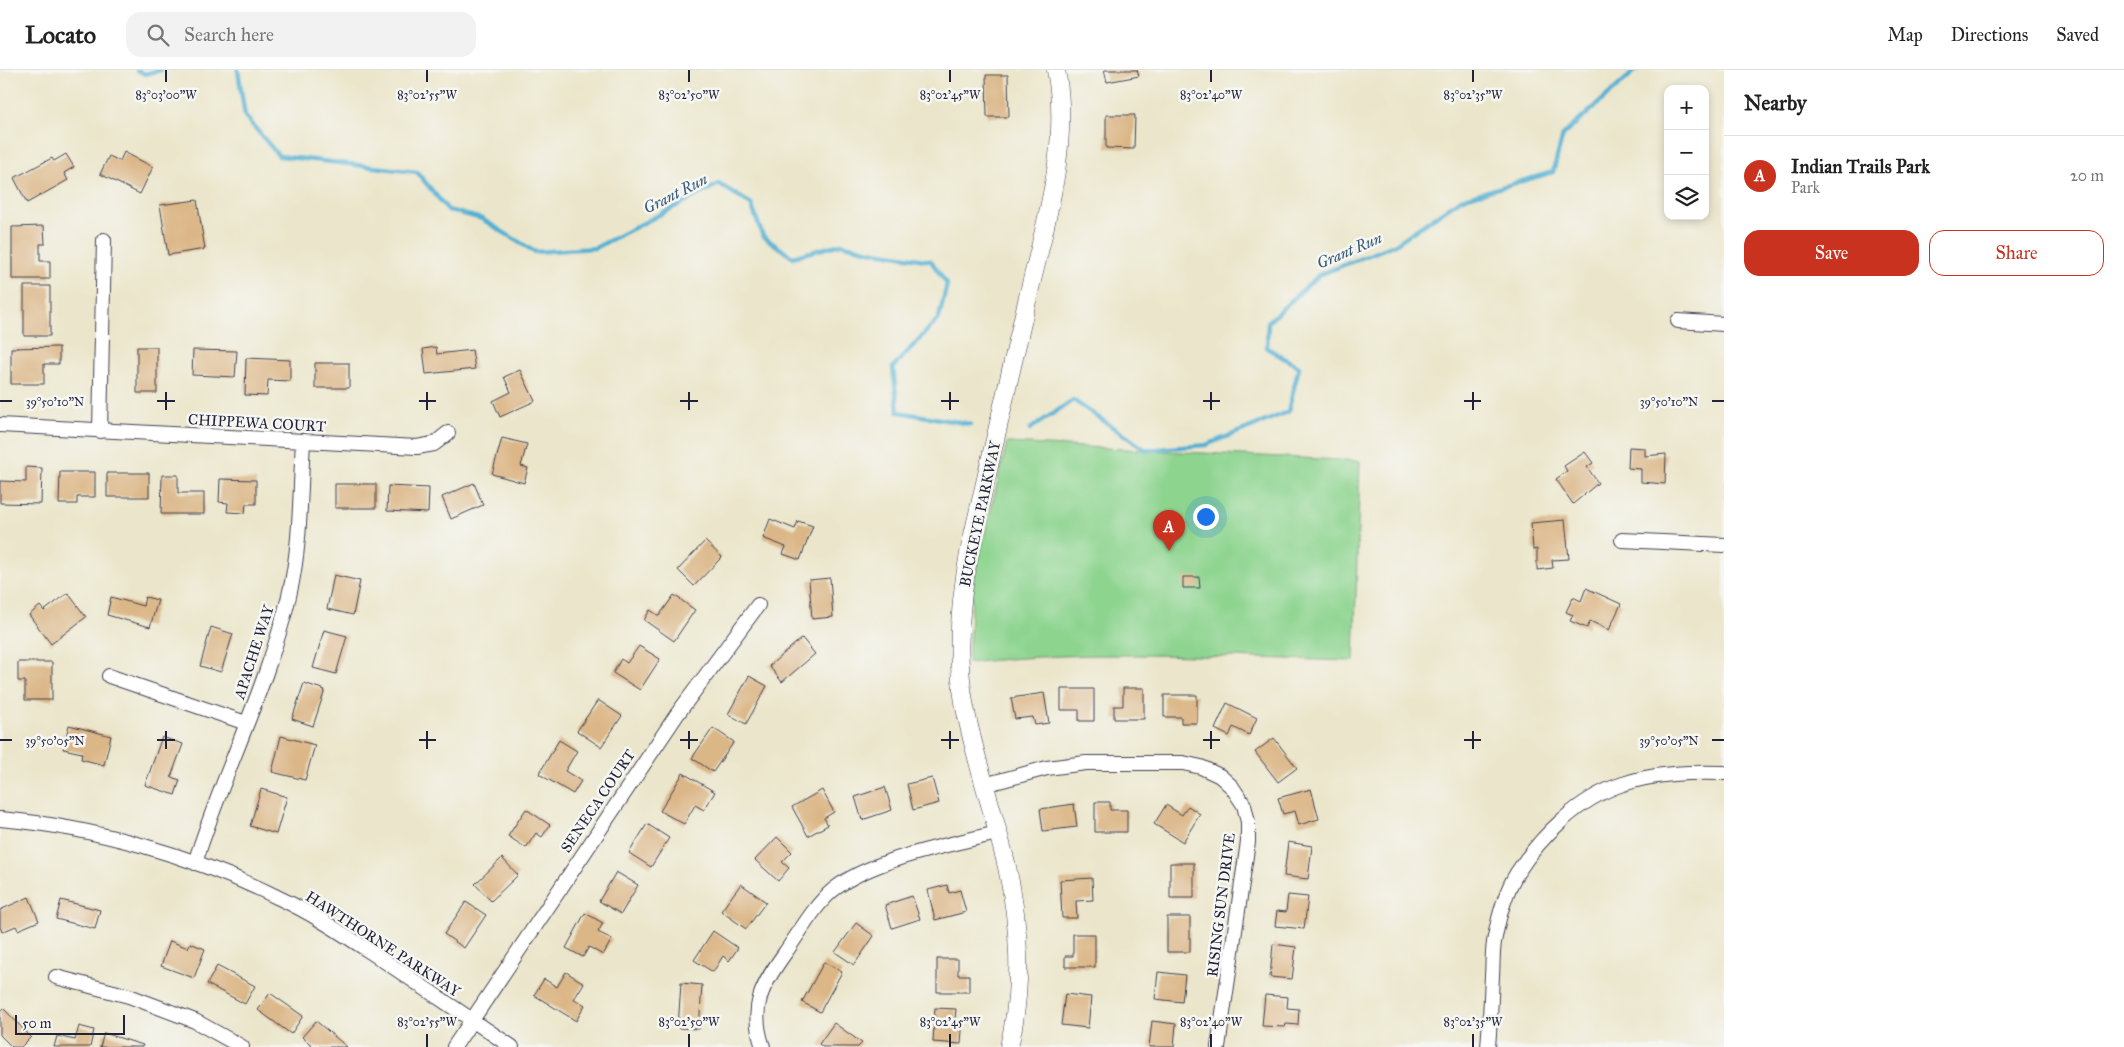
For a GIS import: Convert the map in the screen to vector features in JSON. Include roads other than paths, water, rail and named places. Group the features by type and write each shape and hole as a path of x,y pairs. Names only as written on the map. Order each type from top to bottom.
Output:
{"street":[{"name":"BUCKEYE PARKWAY","path":"1009,1047 1018,989 1018,947 1014,905 1007,866 984,785 964,701 960,656 961,608 970,548 1036,262 1057,162 1062,118 1056,70"},
{"path":"100,430 104,240"},
{"path":"1678,321 1724,324"},
{"name":"CHIPPEWA COURT","path":"0,425 416,447 434,444 448,433"},
{"name":"APACHE WAY","path":"195,863 274,645 289,595 297,543 303,441"},
{"path":"1622,540 1724,545"},
{"name":"SENECA COURT","path":"454,1047 678,713 758,604"},
{"path":"109,676 246,723"},
{"name":"RISING SUN DRIVE","path":"984,785 1047,768 1086,763 1183,763 1201,767 1220,776 1232,787 1244,805 1248,822 1248,842 1218,1047"},
{"path":"1488,1047 1494,939 1505,899 1517,874 1544,839 1566,817 1592,798 1621,784 1671,774 1724,773"},
{"name":"HAWTHORNE PARKWAY","path":"0,819 33,822 127,841 195,863 279,897 333,927 512,1047"},
{"path":"763,1047 756,1023 756,1013 767,979 821,902 833,890 863,872 889,862 997,833"},
{"path":"56,977 128,996 195,1021 242,1047"}],"waterway":[{"name":"Grant Run","path":"137,70 145,74 161,70"},
{"name":"Grant Run","path":"238,70 245,116 279,156 417,172 448,210 482,219 535,252 595,248 719,184 751,204 763,236 792,257 841,244 931,261 947,284 939,318 893,367 898,412 970,424"},
{"name":"Grant Run","path":"1030,429 1073,400 1146,450 1206,445 1288,412 1299,367 1267,348 1268,322 1319,275 1394,245 1461,199 1553,172 1563,135 1636,70"}],"place":[{"name":"Indian Trails Park","path":"1169,551"}]}
